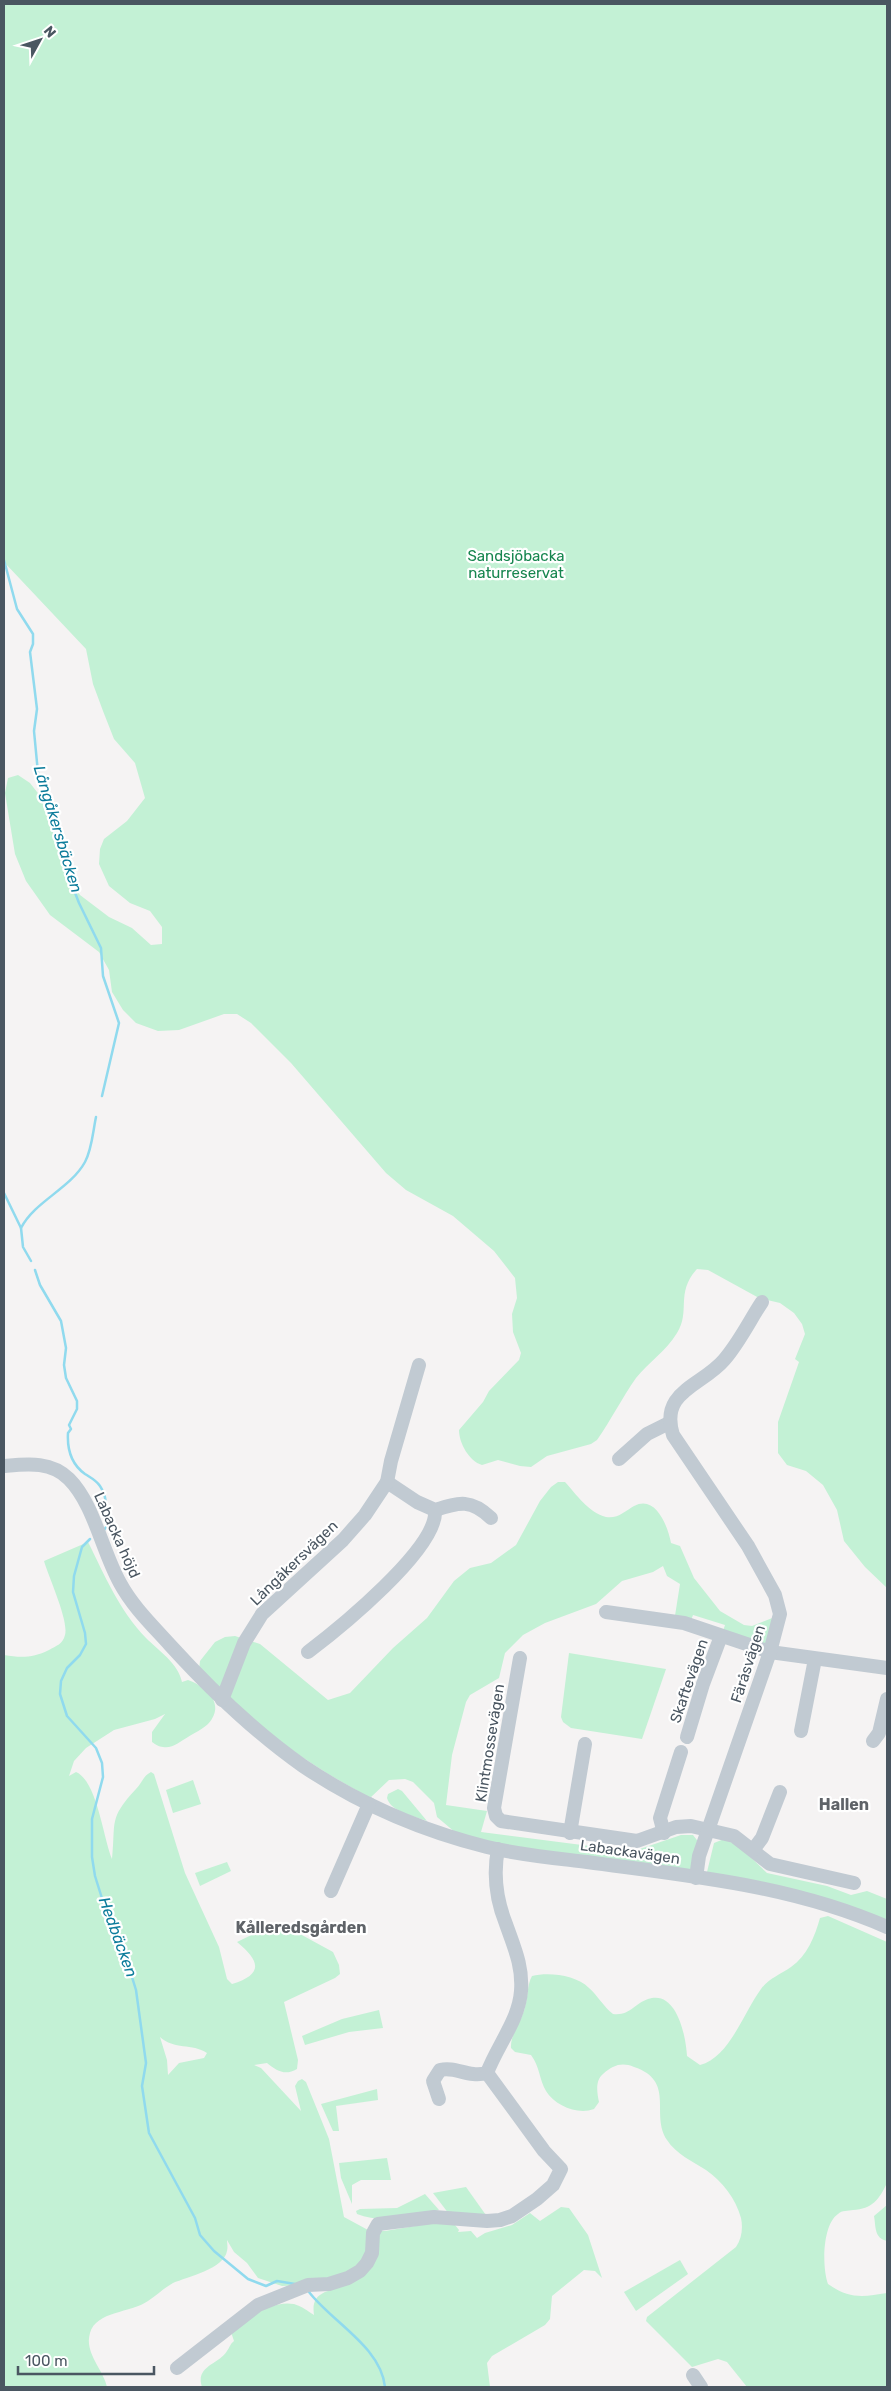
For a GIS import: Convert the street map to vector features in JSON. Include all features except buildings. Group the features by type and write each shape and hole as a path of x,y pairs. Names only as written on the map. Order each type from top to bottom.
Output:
{"street":[{"path":"619,1459 646,1434 669,1423 672,1406 678,1398 724,1360 762,1302"},
{"name":"Långåkersvägen","path":"222,1700 244,1643 262,1614 343,1540 365,1515 387,1482 391,1461 419,1365"},
{"name":"Färåsvägen","path":"669,1423 684,1453 748,1546 775,1595 780,1614 770,1652 699,1856 696,1878"},
{"name":"Labacka höjd","path":"4,1466 40,1465 51,1467 69,1479 85,1501 108,1560 128,1597 152,1627 222,1700"},
{"path":"387,1482 417,1502 435,1510 452,1505 469,1504 481,1509 491,1518"},
{"path":"308,1652 386,1585 413,1554 434,1524 435,1510"},
{"name":"Skaftevägen","path":"606,1612 684,1623 770,1652 887,1668"},
{"name":"Skaftevägen","path":"686,1737 703,1684 722,1636"},
{"name":"Klintmossevägen","path":"520,1658 494,1808 496,1816 507,1823 637,1841 676,1828 691,1826 734,1836 770,1864 854,1883"},
{"path":"801,1731 815,1659"},
{"path":"873,1741 879,1733 887,1699"},
{"name":"Labackavägen","path":"222,1700 248,1724 297,1762 333,1785 369,1804 415,1824 498,1849 778,1891 842,1908 887,1927"},
{"path":"570,1832 585,1744"},
{"path":"664,1833 660,1818 681,1752"},
{"path":"753,1850 762,1838 780,1792"},
{"path":"331,1891 369,1804"},
{"path":"487,2073 518,2005 521,1992 520,1961 505,1923 496,1888 494,1870 498,1849"},
{"path":"439,2099 432,2081 440,2070 449,2069 475,2075 487,2073"},
{"path":"176,2368 246,2313 266,2301 308,2285 329,2284 348,2278 360,2271 372,2253 373,2233 378,2224 434,2217 479,2221 500,2220 518,2212 549,2189 561,2169 544,2151 487,2073"},
{"path":"693,2375 701,2387"}],"green space":[{"name":"Sandsjöbacka naturreservat","path":"4,4 887,4 887,1588 865,1567 844,1541 837,1510 823,1485 806,1471 787,1465 778,1453 778,1422 799,1362 795,1359 805,1334 802,1324 794,1313 780,1303 759,1298 708,1270 697,1269 690,1278 685,1294 683,1317 677,1333 636,1378 597,1440 591,1444 547,1456 531,1467 498,1460 482,1465 473,1460 463,1446 459,1430 483,1402 489,1391 519,1360 521,1353 513,1332 512,1314 517,1298 515,1278 494,1251 453,1216 406,1190 386,1173 291,1063 251,1023 237,1014 224,1014 179,1030 158,1031 136,1023 123,1010 112,992 109,970 99,952 50,915 26,881 15,854 5,793 8,778 18,775 30,783 44,801 65,875 80,895 109,917 132,928 151,945 162,944 162,927 150,911 130,903 109,886 99,864 100,849 104,839 127,821 145,798 135,763 114,739 93,684 86,649 4,562"},
{"path":"558,1482 565,1482 588,1507 606,1517 618,1516 642,1503 649,1504 655,1508 664,1521 671,1543 680,1546 694,1578 720,1611 744,1625 752,1626 775,1617 770,1646 722,1634 725,1625 693,1615 690,1623 674,1622 680,1584 667,1576 663,1566 653,1572 622,1581 596,1604 545,1623 523,1635 505,1653 499,1678 470,1695 466,1702 452,1755 446,1805 487,1811 481,1832 621,1850 637,1850 681,1835 693,1835 700,1844 690,1872 507,1847 456,1833 437,1817 434,1803 413,1782 405,1779 389,1780 370,1798 292,1750 199,1670 200,1661 215,1642 225,1637 235,1636 260,1644 328,1700 350,1693 393,1648 427,1618 454,1581 470,1568 491,1563 516,1545 540,1501 551,1487"},
{"path":"88,1542 113,1592 136,1627 172,1663 177,1669 182,1682 188,1680 202,1687 215,1703 213,1717 208,1724 173,1746 162,1747 152,1742 152,1732 165,1714 155,1719 114,1730 86,1748 74,1761 69,1776 76,1772 83,1777 89,1786 112,1859 117,1815 127,1799 151,1772 154,1774 185,1873 219,1947 227,1979 232,1984 250,1976 254,1971 254,1961 237,1942 278,1922 333,1952 339,1965 340,1974 335,1978 284,2002 298,2060 297,2069 285,2072 267,2063 254,2065 261,2068 301,2111 295,2086 302,2079 306,2082 329,2139 344,2217 368,2230 385,2231 433,2223 455,2225 459,2230 458,2232 471,2231 477,2238 485,2233 512,2225 530,2213 540,2221 561,2207 569,2208 588,2235 602,2278 595,2271 584,2270 552,2296 550,2319 545,2325 492,2356 487,2363 490,2387 202,2387 201,2380 204,2370 227,2351 234,2341 231,2332 252,2316 276,2305 285,2304 297,2305 314,2315 315,2300 319,2296 351,2283 282,2286 258,2278 247,2263 234,2252 227,2240 227,2250 219,2263 173,2283 141,2305 99,2320 94,2326 90,2333 90,2347 107,2387 4,2387 4,1655 21,1657 38,1655 57,1646 64,1638 64,1620 44,1561","holes":["160,2037 171,2044 195,2048 207,2053 204,2058 179,2063 168,2075 167,2060"]},
{"path":"569,1653 666,1669 642,1739 571,1728 563,1722 561,1717"},
{"path":"193,1780 201,1804 173,1813 166,1790"},
{"path":"398,1789 402,1791 427,1821 404,1813 389,1803 388,1794"},
{"path":"724,1839 739,1846 767,1873 827,1886 851,1895 867,1891 887,1899 887,1922 707,1872 714,1843"},
{"path":"227,1862 231,1871 200,1886 195,1873"},
{"path":"828,1916 887,1942 887,2183 878,2199 870,2206 838,2214 829,2227 824,2258 828,2284 836,2289 856,2296 887,2293 887,2387 747,2387 727,2362 718,2359 692,2367 646,2321 647,2317 736,2247 741,2237 742,2229 739,2211 732,2197 718,2179 680,2153 667,2140 662,2130 660,2099 654,2081 647,2073 634,2067 622,2065 610,2068 600,2077 597,2091 599,2102 594,2109 588,2111 574,2110 561,2105 550,2096 546,2091 531,2055 515,2052 511,2048 511,2043 526,2003 532,1976 546,1974 570,1977 584,1984 613,2014 624,2013 648,1999 658,1998 666,2001 673,2008 682,2027 687,2056 700,2065 710,2061 728,2044 761,1989 767,1982 791,1967 802,1957 813,1939 820,1918"},
{"path":"379,2010 383,2028 349,2032 305,2045 302,2036 342,2019"},
{"path":"377,2089 378,2100 336,2106 339,2131 333,2131 321,2104"},
{"path":"387,2158 391,2180 361,2180 352,2185 352,2204 341,2178 339,2163"},
{"path":"466,2187 488,2218 449,2214 433,2193"},
{"path":"425,2194 439,2210 409,2217 387,2219 366,2217 357,2214 356,2211 360,2209 397,2208"},
{"path":"887,2205 887,2241 878,2235 874,2216"},
{"path":"680,2260 688,2274 636,2311 624,2292"}],"waterway":[{"name":"Långåkersbäcken","path":"4,560 17,609 33,634 33,644 30,652 37,709 34,731 38,773 67,872 79,903 101,948 103,976 119,1023 102,1096"},
{"name":"Långåkersbäcken","path":"31,1261 23,1247 21,1228 35,1210 79,1171 85,1162 91,1146 96,1117"},
{"path":"4,1193 21,1228"},
{"name":"Hedbäcken","path":"35,1270 40,1285 61,1321 66,1348 64,1365 66,1378 77,1401 77,1409 69,1425 71,1429 68,1433 69,1451 76,1466 97,1482 103,1490 109,1523 104,1530"},
{"name":"Hedbäcken","path":"90,1539 82,1547 74,1576 73,1592 85,1633 86,1644 80,1655 67,1668 61,1681 60,1694 67,1716 96,1748 102,1763 103,1777 92,1819 92,1857 95,1876 110,1924 123,1948 136,1990 146,2063 142,2086 149,2133 195,2218 200,2235 214,2251 248,2279 266,2286 277,2281 295,2284"},
{"name":"Hedbäcken","path":"309,2292 365,2347 382,2373 385,2387"}],"district":[{"name":"Hallen","path":"844,1804"},
{"name":"Kålleredsgården","path":"301,1927"}]}
